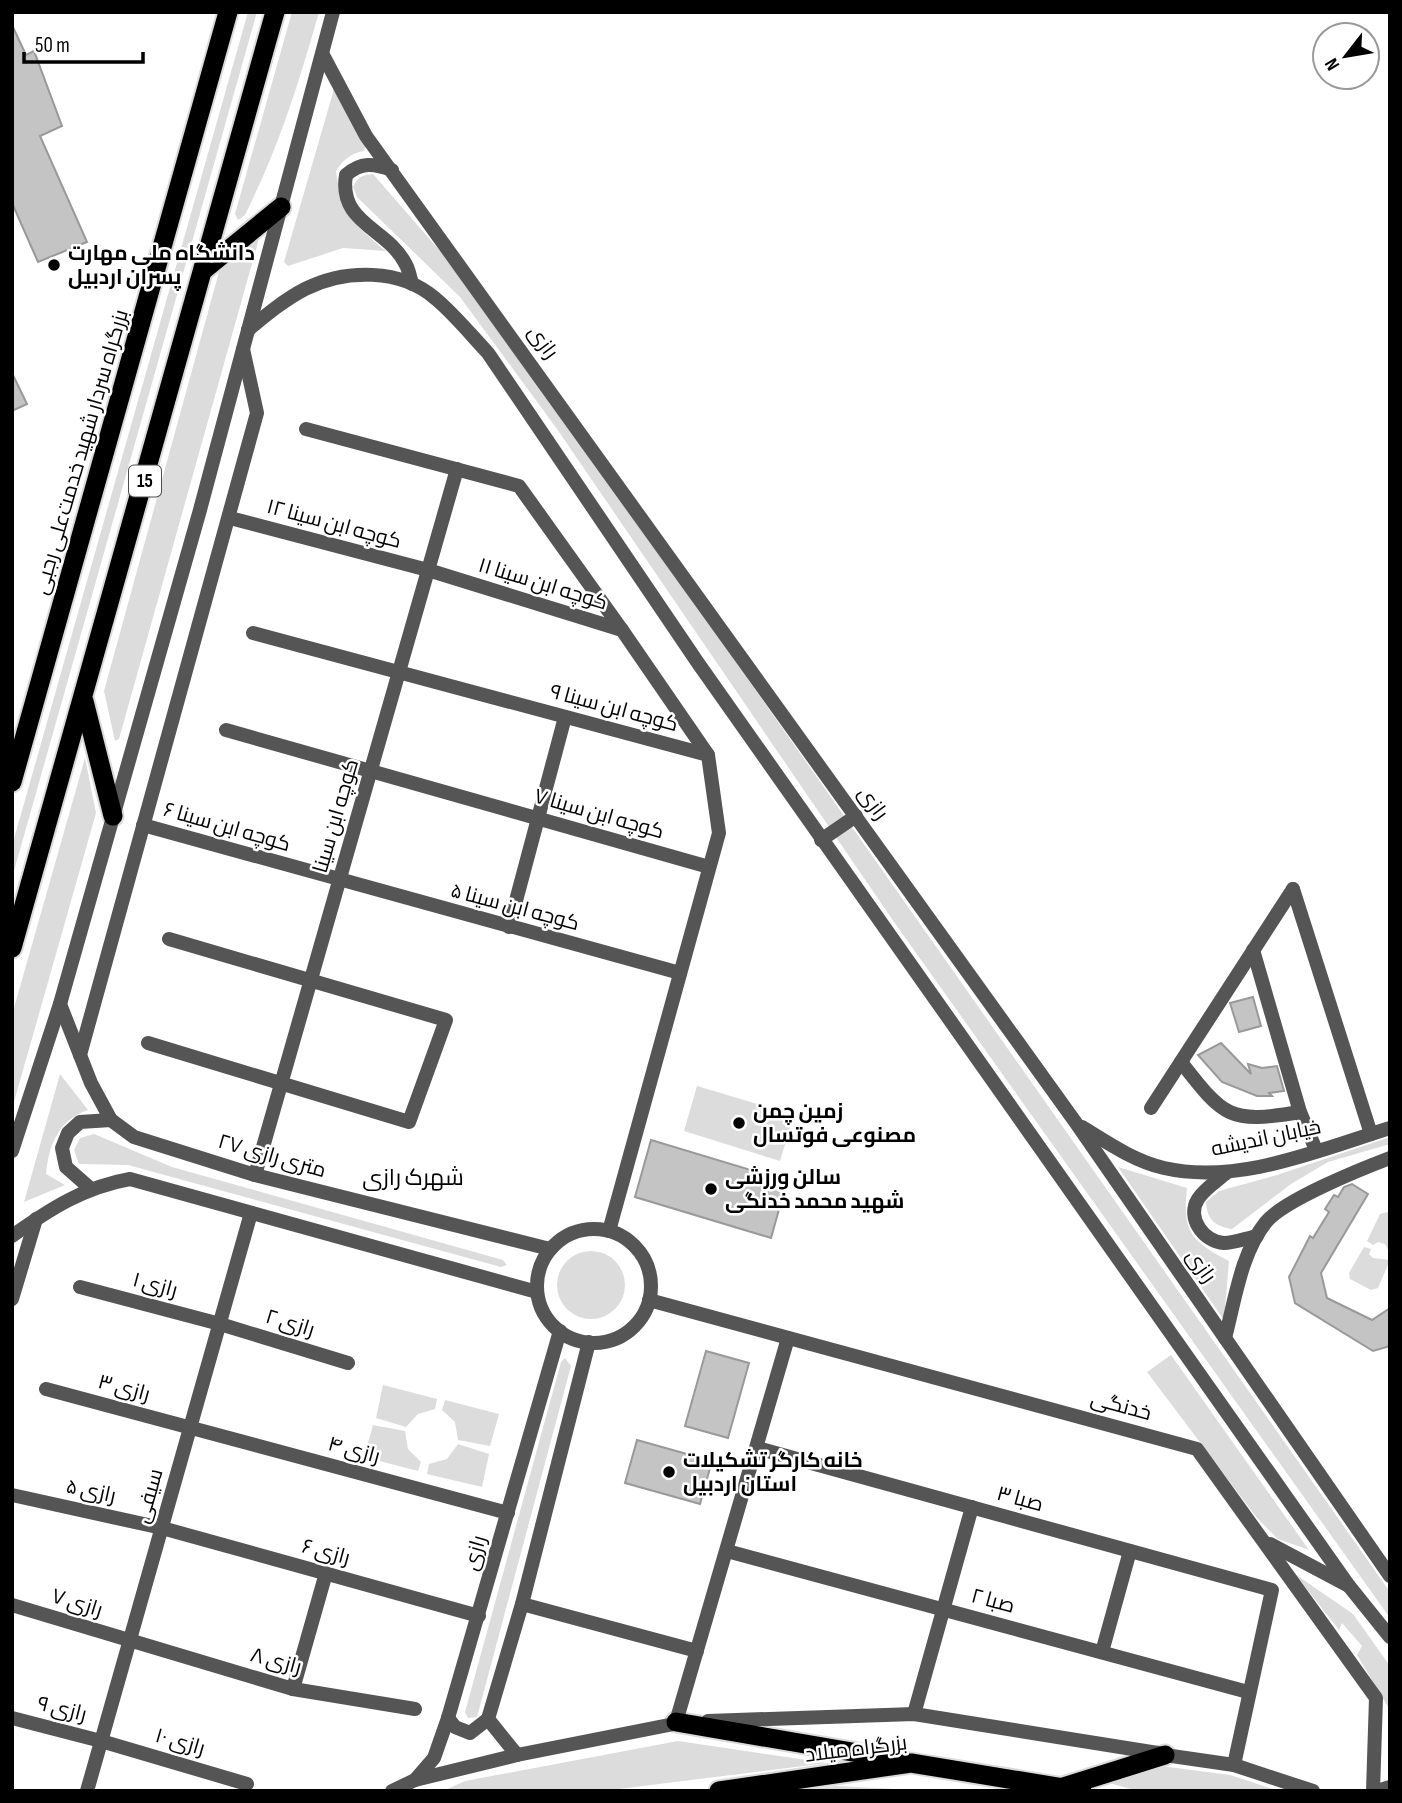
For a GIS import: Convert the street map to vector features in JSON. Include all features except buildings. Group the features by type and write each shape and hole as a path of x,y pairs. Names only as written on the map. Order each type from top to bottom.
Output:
{"highway":[{"name":"بزرگراه سردار شهید خدمت‌علی رجبی","path":"12,782 228,12"},
{"name":"15","path":"12,948 205,269 275,12"},
{"path":"205,269 281,208"},
{"path":"84,699 113,816"},
{"path":"676,1722 911,1762"},
{"path":"1059,1788 1165,1755"},
{"name":"بزرگراه میلاد","path":"719,1791 911,1762 1082,1791"}],"street":[{"path":"12,1151 60,1004 113,816 243,349 333,12"},
{"name":"رازی","path":"323,55 366,136 1076,1123 1390,1576"},
{"path":"392,170 377,164 358,165 346,175 343,190 355,214 405,262 412,284"},
{"path":"248,330 277,306 306,289 338,278 374,274 394,276 435,298 488,353 821,840 1349,1586 1390,1637"},
{"path":"80,1055 230,518 257,412 243,349"},
{"path":"306,429 519,486 622,630"},
{"name":"کوچه ابن سینا","path":"255,1175 457,468"},
{"name":"کوچه ابن سینا ۱۲","path":"230,518 428,570"},
{"name":"کوچه ابن سینا ۱۱","path":"428,570 622,630 708,755"},
{"name":"کوچه ابن سینا ۹","path":"254,633 708,755"},
{"path":"509,927 540,819 565,717"},
{"name":"کوچه ابن سینا ۷","path":"226,730 709,867"},
{"path":"609,1231 719,833 708,755"},
{"path":"821,840 856,816"},
{"name":"کوچه ابن سینا ۶","path":"143,825 339,881"},
{"name":"کوچه ابن سینا ۵","path":"339,881 680,973"},
{"path":"1151,1108 1293,889 1371,1134"},
{"path":"148,1043 410,1122 446,1020 169,939"},
{"path":"1253,950 1300,1112 1316,1150"},
{"path":"60,1004 80,1055 111,1120 80,1122 68,1133 62,1148 66,1167 91,1189"},
{"path":"1181,1062 1209,1098 1230,1113 1257,1119 1300,1112"},
{"name":"۲۷ متری رازی","path":"111,1120 134,1137 255,1175 550,1249"},
{"name":"خیابان اندیشه","path":"1076,1123 1130,1156 1163,1168 1226,1173 1390,1128"},
{"path":"1225,1338 1244,1266 1267,1221 1283,1207 1390,1158"},
{"path":"1226,1173 1197,1200 1194,1212 1197,1225 1205,1236 1224,1243 1257,1236"},
{"path":"12,1236 36,1219 91,1189 130,1179 537,1292"},
{"name":"سیفی","path":"87,1791 251,1213"},
{"path":"12,1299 36,1219"},
{"path":"577,1231 609,1231 625,1238 642,1258 651,1283 649,1300 641,1318 627,1332 609,1341 589,1342 560,1331 541,1307 537,1292 540,1269 550,1249 577,1231"},
{"name":"رازی ۱","path":"80,1287 220,1324"},
{"name":"خدنگی","path":"649,1300 1197,1448 1376,1698 1375,1791"},
{"name":"رازی ۲","path":"220,1324 348,1363"},
{"name":"رازی","path":"415,1780 435,1758 448,1718 560,1331"},
{"path":"676,1722 788,1338"},
{"path":"448,1718 455,1727 470,1733 488,1719 522,1605 589,1342"},
{"name":"رازی ۳","path":"46,1389 190,1428"},
{"name":"رازی ۴","path":"190,1428 508,1513"},
{"name":"صبا ۳","path":"757,1448 1272,1590 1248,1692"},
{"name":"رازی ۵","path":"12,1495 162,1528"},
{"path":"914,1714 972,1507"},
{"name":"رازی ۶","path":"162,1528 478,1616"},
{"path":"1266,1541 1349,1586"},
{"name":"صبا ۲","path":"727,1551 1248,1692"},
{"path":"1102,1652 1130,1551"},
{"path":"293,1689 326,1573"},
{"name":"رازی ۷","path":"12,1605 130,1641"},
{"path":"522,1605 697,1651"},
{"name":"رازی ۸","path":"130,1641 293,1689 415,1709"},
{"path":"1234,1765 1248,1692"},
{"path":"393,1791 415,1780 517,1755 676,1722 914,1714 1234,1765 1313,1791"},
{"name":"رازی ۹","path":"12,1718 102,1741"},
{"path":"488,1719 517,1755"},
{"name":"رازی ۱۰","path":"102,1741 247,1784"},
{"path":"1375,1791 1390,1787"}],"shaded area":[{"path":"248,12 257,12 12,878 12,846"},
{"path":"292,12 319,12 278,140 245,215 238,220 235,214"},
{"path":"334,89 366,146 364,151 348,158 336,171 338,185 351,217 386,251 343,248 288,266 284,262"},
{"path":"373,174 440,251 567,422 1390,1592 1390,1618 894,922 557,429 460,297 357,197 353,187 356,181"},
{"path":"260,235 119,739 115,741 104,691 222,261"},
{"path":"85,758 96,813 12,1109 12,1015"},
{"path":"60,1074 88,1110 78,1114 62,1127 50,1153 46,1174 65,1185 24,1202"},
{"name":"زمین چمن مصنوعی فوتسال","path":"697,1086 794,1115 780,1161 684,1131"},
{"path":"94,1134 172,1167 503,1260 507,1265 501,1267 128,1165 79,1164 74,1150 80,1138"},
{"path":"1390,1137 1390,1144 1328,1162 1291,1184 1232,1229 1217,1224 1210,1218 1206,1202 1219,1191 1277,1175"},
{"path":"1118,1167 1187,1188 1186,1215 1192,1234 1206,1247 1229,1261 1224,1320"},
{"path":"1390,1213 1390,1254 1385,1244 1378,1242 1373,1245 1367,1241 1380,1214"},
{"path":"1364,1247 1371,1249 1369,1254 1373,1258 1390,1260 1378,1288 1371,1290 1350,1279 1349,1273"},
{"path":"584,1251 598,1251 610,1256 620,1266 625,1285 620,1304 610,1314 598,1319 584,1319 572,1314 562,1304 557,1292 557,1278 562,1266 572,1256"},
{"path":"1171,1355 1309,1550 1278,1539 1257,1518 1147,1372"},
{"path":"565,1358 571,1366 477,1717 468,1718 465,1712 561,1362"},
{"path":"383,1385 437,1399 435,1409 418,1414 406,1427 376,1418"},
{"path":"445,1400 499,1414 490,1446 458,1440 455,1422 442,1410"},
{"path":"373,1425 405,1431 408,1449 421,1462 418,1471 364,1457"},
{"path":"458,1444 489,1454 482,1487 427,1474 429,1464 447,1459"},
{"path":"1295,1574 1353,1614 1390,1666 1390,1710 1357,1655 1362,1646 1342,1623 1339,1630"},
{"path":"678,1741 827,1763 603,1791 443,1791 465,1781"},
{"path":"1161,1766 1230,1775 1279,1791 1138,1791 1109,1783"},
{"path":"836,1786 937,1791 794,1791"}],"place":[{"name":"دانشگاه ملی مهارت پسران اردبیل","path":"54,265"},
{"name":"زمین چمن مصنوعی فوتسال","path":"739,1123"},
{"name":"سالن ورزشی شهید محمد خدنگی","path":"711,1189"},
{"name":"خانه کارگر تشکیلات استان اردبیل","path":"669,1472"}],"district":[{"name":"شهرک رازی","path":"413,1178"}]}
